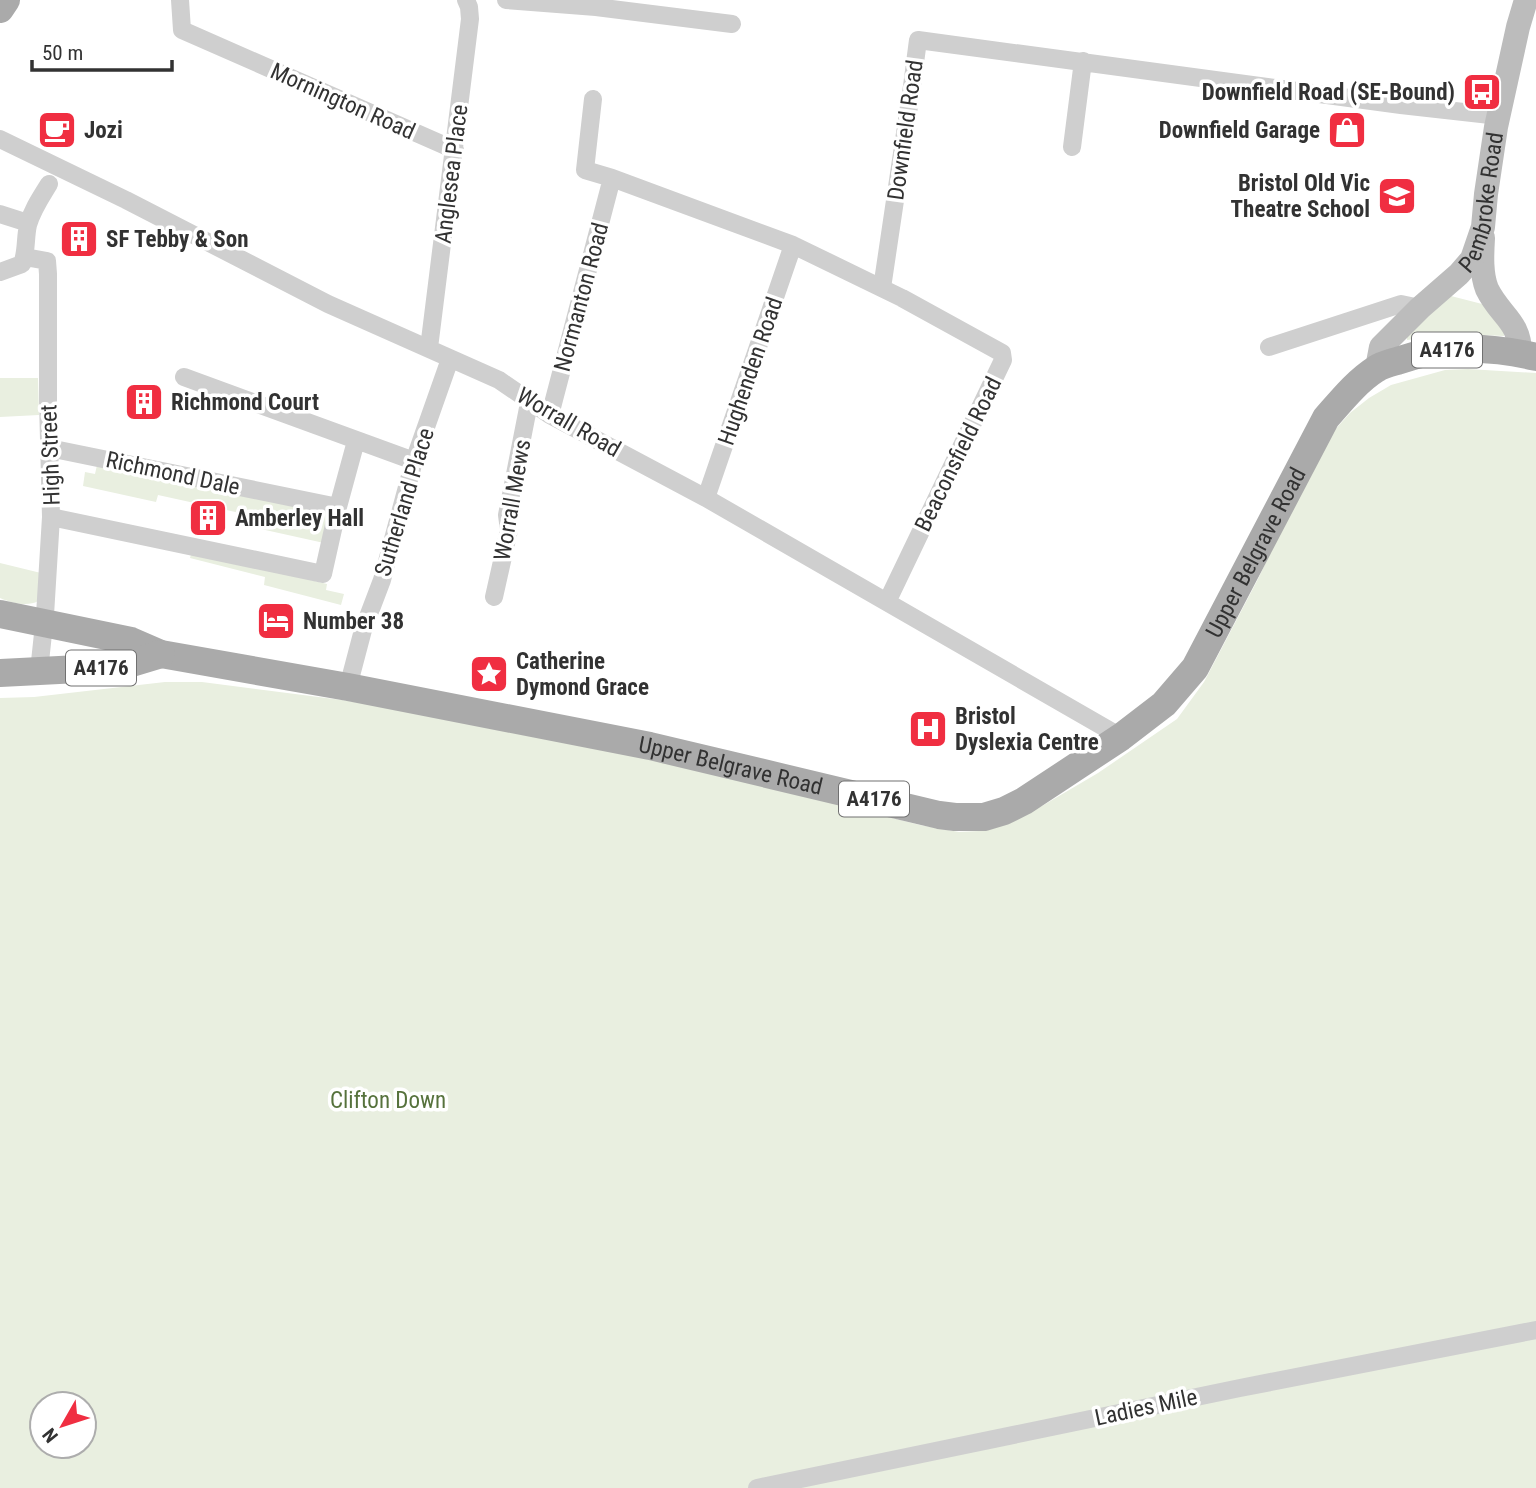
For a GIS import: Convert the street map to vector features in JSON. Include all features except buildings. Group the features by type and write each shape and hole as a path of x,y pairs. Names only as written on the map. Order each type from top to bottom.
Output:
{"main road":[{"path":"0,9 6,0"},
{"name":"Pembroke Road","path":"1377,368 1381,347 1472,259 1483,227 1499,116 1525,0"},
{"path":"1483,227 1482,265 1486,287 1518,332 1528,355"},
{"name":"A4176","path":"1377,368 1420,353 1466,348 1528,355"},
{"name":"Upper Belgrave Road","path":"0,614 131,641 161,654 348,687 650,746 939,815 984,817 1024,801 1121,737 1164,704 1195,668 1326,418 1348,393 1377,368"},
{"name":"Upper Belgrave Road","path":"0,673 118,667 161,654"}],"street":[{"name":"Mornington Road","path":"180,0 182,30 454,150"},
{"name":"Anglesea Place","path":"429,348 470,19 466,0"},
{"path":"506,0 596,7 732,24"},
{"name":"Downfield Road","path":"882,288 918,40 1499,116"},
{"path":"1072,147 1083,61"},
{"path":"593,99 585,170 793,245 882,288"},
{"name":"Worrall Road","path":"0,139 126,200 328,304 499,380 529,403 706,498 1121,737"},
{"name":"Normanton Road","path":"550,415 612,178"},
{"path":"0,272 22,264 29,223 49,184"},
{"path":"0,214 29,223"},
{"name":"Hughenden Road","path":"706,498 793,245"},
{"name":"High Street","path":"25,257 47,261 51,517 44,625 38,671"},
{"name":"Beaconsfield Road","path":"882,288 1002,353 1003,360 887,602"},
{"path":"1269,347 1401,304 1420,308"},
{"name":"Sutherland Place","path":"348,687 363,630 382,580 414,461 450,359"},
{"path":"184,377 414,461"},
{"name":"Worrall Mews","path":"494,597 509,530 507,514 529,403"},
{"path":"51,517 323,574 356,441"},
{"name":"Richmond Dale","path":"49,447 338,507"},
{"name":"Ladies Mile","path":"757,1488 1536,1330"}],"green space":[{"path":"1451,296 1486,305 1504,331 1504,336 1458,334 1407,340 1407,335"},
{"name":"Clifton Down","path":"1445,370 1536,373 1536,1488 0,1488 0,698 34,697 165,682 202,682 342,700 465,720 665,760 920,825 959,832 979,831 1042,806 1098,773 1177,719 1204,682 1258,579 1304,482 1332,433 1350,413 1391,385"},
{"path":"0,378 38,378 39,415 0,417"},
{"path":"97,465 330,514 324,543 238,524 240,513 158,495 156,502 83,486 85,472 95,474"},
{"path":"192,551 327,584 326,590 344,594 341,605 264,585 265,577 190,558"},
{"path":"0,563 41,573 38,601 19,604 0,598"}],"place":[{"name":"Downfield Road (SE-Bound)","path":"1482,92"},
{"name":"Jozi","path":"57,130"},
{"name":"Downfield Garage","path":"1347,130"},
{"name":"Bristol Old Vic Theatre School","path":"1397,196"},
{"name":"SF Tebby & Son","path":"79,239"},
{"name":"Richmond Court","path":"144,402"},
{"name":"Amberley Hall","path":"208,518"},
{"name":"Number 38","path":"276,621"},
{"name":"Catherine Dymond Grace","path":"489,674"},
{"name":"Bristol Dyslexia Centre","path":"928,729"}]}
